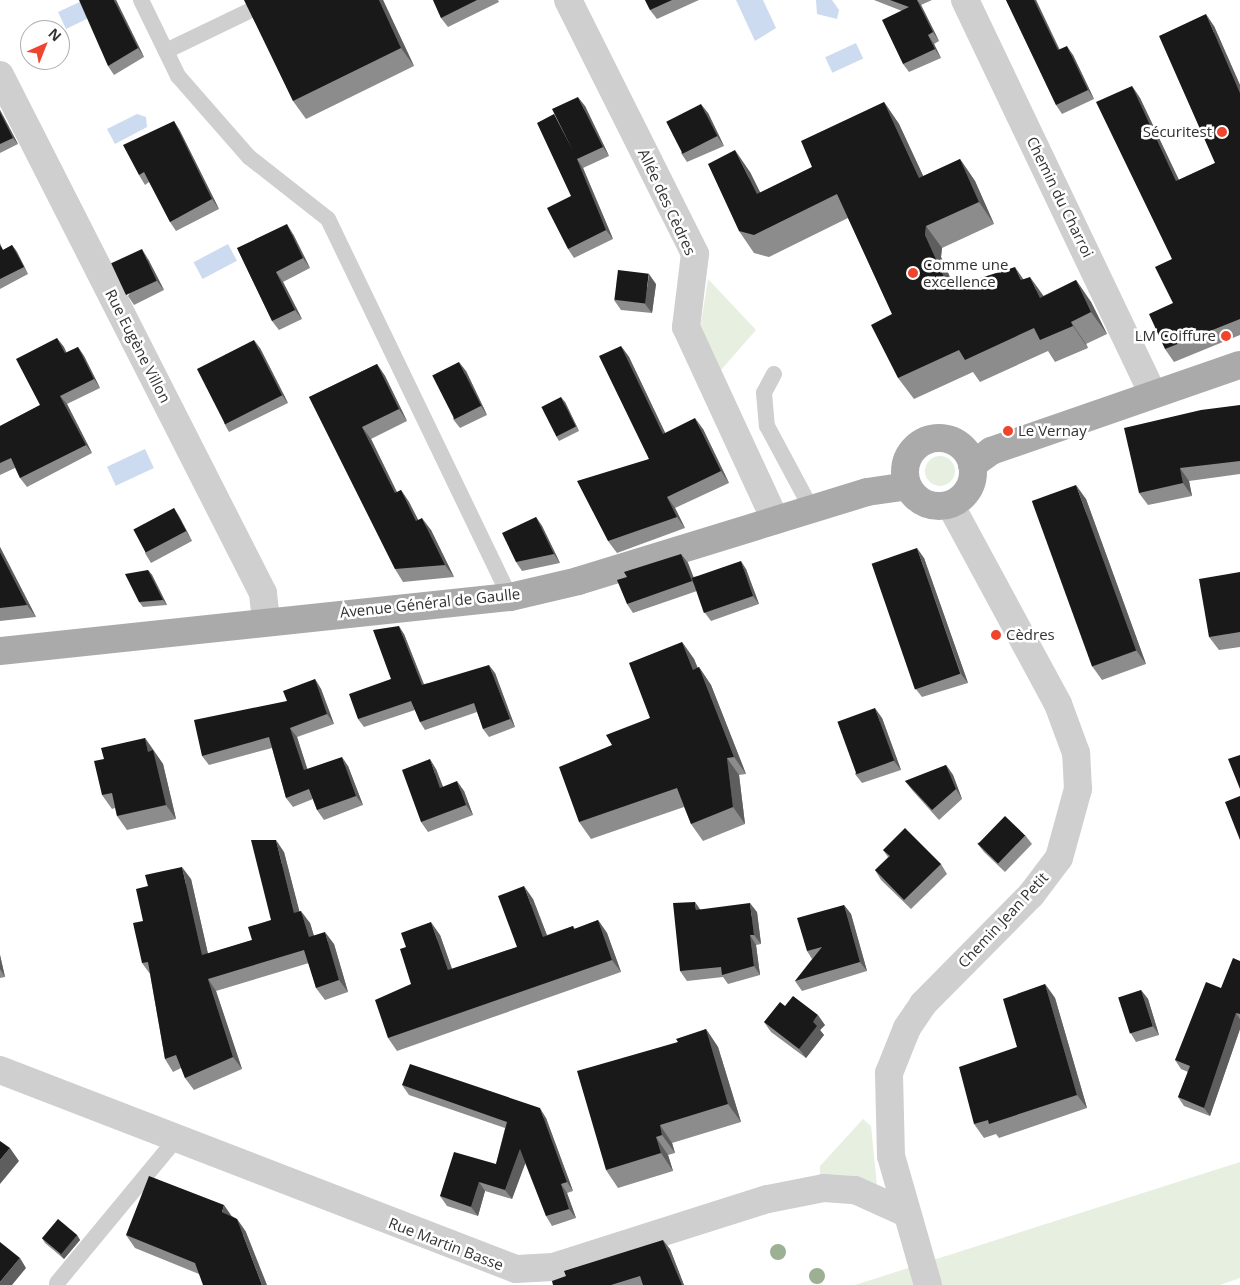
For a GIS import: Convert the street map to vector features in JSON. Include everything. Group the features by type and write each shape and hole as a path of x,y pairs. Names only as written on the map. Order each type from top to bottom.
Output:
{"main road":[{"path":"972,465 991,451 1240,366"},
{"path":"928,440 950,440 968,454 972,465 970,486 950,504 923,502 908,486 906,464 918,445 928,440"},
{"name":"Avenue Général de Gaulle","path":"0,651 266,620 510,597 578,581 867,492 908,486"}],"street":[{"name":"Allée des Cèdres","path":"568,0 695,254 686,327 775,520"},
{"name":"Chemin du Charroi","path":"965,0 1153,396"},
{"name":"Rue Eugène Villon","path":"0,75 263,593 266,620"},
{"name":"Chemin Jean Petit","path":"924,1273 904,1212 887,1128 889,1073 895,1053 924,1004 1044,880 1071,828 1078,789 1076,754 1058,704 950,504"},
{"name":"Rue Martin Basse","path":"0,1070 516,1269 553,1267 768,1199 824,1188 855,1190 904,1212"}],"lane":[{"path":"142,0 178,76 249,157 328,218 510,597"},
{"path":"166,52 272,0"},
{"path":"774,374 764,393 765,419 811,508"},
{"path":"57,1283 177,1138"}],"green space":[{"path":"708,279 756,330 721,370 700,329"},
{"path":"940,456 951,460 955,471 951,482 940,486 929,482 925,471 929,460"},
{"path":"863,1119 871,1126 877,1186 820,1176 820,1166"},
{"path":"1240,1162 1240,1278 1220,1285 855,1285"}],"water":[{"path":"84,0 92,0 99,13 70,27 70,20 62,20 58,12"},
{"path":"736,0 763,0 776,28 755,41"},
{"path":"816,0 832,0 839,10 837,19 817,14"},
{"path":"856,43 863,58 832,73 825,57"},
{"path":"137,114 146,117 147,127 115,144 107,129"},
{"path":"228,244 237,261 202,279 194,262"},
{"path":"145,449 154,468 116,486 107,467"}],"building":[{"path":"79,0 114,0 138,48 108,66"},
{"path":"244,0 379,0 401,48 293,101"},
{"path":"433,0 477,0 441,18"},
{"path":"645,0 672,0 650,10"},
{"path":"890,0 917,0 933,32 928,35 935,49 903,64 882,20 909,7"},
{"path":"1006,0 1034,0 1058,50 1067,46 1088,90 1056,105"},
{"path":"1206,14 1240,93 1240,319 1165,349 1149,314 1173,303 1155,267 1172,259 1096,102 1132,86 1176,181 1215,163 1159,36"},
{"path":"578,97 603,147 577,159 606,230 568,249 547,208 571,196 537,123 554,114 572,149 552,109"},
{"path":"884,102 919,178 960,159 979,202 926,226 925,235 949,288 1015,267 1021,280 1030,277 1040,298 1076,280 1091,312 1071,322 1073,326 1040,340 1034,328 965,360 959,350 898,378 871,325 892,314 837,194 754,235 739,231 708,164 735,150 757,194 812,167 801,141"},
{"path":"701,104 717,136 683,154 666,122"},
{"path":"0,112 13,138 0,144"},
{"path":"174,121 212,199 170,222 144,172 139,175 123,145"},
{"path":"287,224 303,258 276,272 295,310 272,321 237,248"},
{"path":"0,245 3,250 12,245 24,267 0,279"},
{"path":"142,249 157,281 126,295 111,263"},
{"path":"618,270 649,274 645,304 614,300"},
{"path":"57,338 65,353 78,347 94,379 60,396 86,445 20,478 11,458 0,463 0,426 40,405 16,359"},
{"path":"254,340 282,395 225,424 197,369"},
{"path":"621,346 663,434 695,418 721,471 667,497 677,517 608,541 577,481 649,459 599,356"},
{"path":"459,362 481,406 455,419 432,376"},
{"path":"377,364 399,409 362,427 395,493 401,490 416,521 422,518 445,565 395,569 309,397"},
{"path":"561,397 576,426 556,436 541,407"},
{"path":"1240,405 1240,461 1180,468 1183,483 1139,493 1124,428 1201,410"},
{"path":"1076,485 1136,650 1092,666 1032,501"},
{"path":"174,508 186,531 146,553 133,530"},
{"path":"536,517 554,554 516,562 502,533"},
{"path":"917,548 960,674 915,689 872,564"},
{"path":"0,552 27,605 0,608"},
{"path":"681,554 692,581 627,604 617,580 627,577 624,572"},
{"path":"741,561 753,596 704,613 692,578"},
{"path":"148,570 163,600 139,602 125,574"},
{"path":"1240,572 1240,632 1209,637 1199,579"},
{"path":"399,626 422,685 489,665 510,719 483,729 474,703 420,722 411,701 358,719 349,694 391,679 373,630"},
{"path":"682,642 693,670 699,667 734,757 727,758 733,807 691,824 677,788 579,822 559,767 612,745 606,735 650,718 629,663"},
{"path":"315,679 327,714 290,728 304,770 342,757 356,796 317,810 309,789 286,798 269,737 202,756 194,720 287,701 283,691"},
{"path":"875,708 894,761 857,774 837,722"},
{"path":"145,738 148,752 153,750 166,805 117,816 112,793 102,795 94,761 104,759 101,748"},
{"path":"1240,755 1240,789 1228,759"},
{"path":"430,759 440,788 457,781 466,805 421,822 402,770"},
{"path":"946,765 956,789 932,810 905,781"},
{"path":"1240,796 1240,840 1225,802"},
{"path":"1005,816 1025,835 998,864 978,844"},
{"path":"905,828 941,864 904,900 875,870 890,856 883,850"},
{"path":"251,840 276,840 294,913 301,911 309,937 325,932 339,980 316,988 304,950 208,979 233,1057 185,1078 176,1055 165,1059 148,962 142,963 133,923 143,921 136,889 148,886 145,875 182,867 202,955 252,940 248,927 271,920"},
{"path":"524,886 543,937 573,926 574,929 598,920 612,960 388,1038 375,1000 411,984 400,949 406,947 401,933 431,922 448,970 517,947 498,896"},
{"path":"695,902 696,910 750,903 754,935 750,935 754,966 722,975 721,967 680,971 673,903"},
{"path":"844,905 860,962 795,981 822,947 807,951 797,918"},
{"path":"1233,958 1240,961 1240,1014 1236,1013 1204,1108 1178,1097 1190,1066 1175,1060 1206,982 1221,988"},
{"path":"1045,984 1077,1095 989,1124 988,1120 974,1124 959,1067 1017,1047 1003,999"},
{"path":"1141,990 1153,1026 1130,1034 1118,997"},
{"path":"793,996 818,1015 813,1022 817,1026 799,1049 764,1022 780,1002 785,1006"},
{"path":"706,1029 728,1104 660,1125 662,1135 656,1137 661,1153 606,1170 577,1071 678,1042 676,1039"},
{"path":"410,1064 540,1108 567,1182 561,1184 569,1209 546,1216 520,1149 505,1190 479,1182 471,1207 440,1196 454,1152 496,1164 507,1122 402,1085"},
{"path":"0,1141 10,1148 0,1160"},
{"path":"149,1176 224,1205 222,1212 237,1219 262,1285 203,1285 195,1263 126,1235"},
{"path":"58,1219 77,1235 61,1254 42,1238"},
{"path":"663,1240 682,1285 643,1285 640,1276 611,1285 553,1285 552,1281 566,1276 564,1271"},
{"path":"0,1242 20,1258 0,1282"}],"place":[{"name":"Sécuritest","path":"1222,132"},
{"name":"Comme une excellence","path":"913,273"},
{"name":"LM Coiffure","path":"1226,336"},
{"name":"Le Vernay","path":"1008,431"},
{"name":"Cèdres","path":"996,635"}]}
